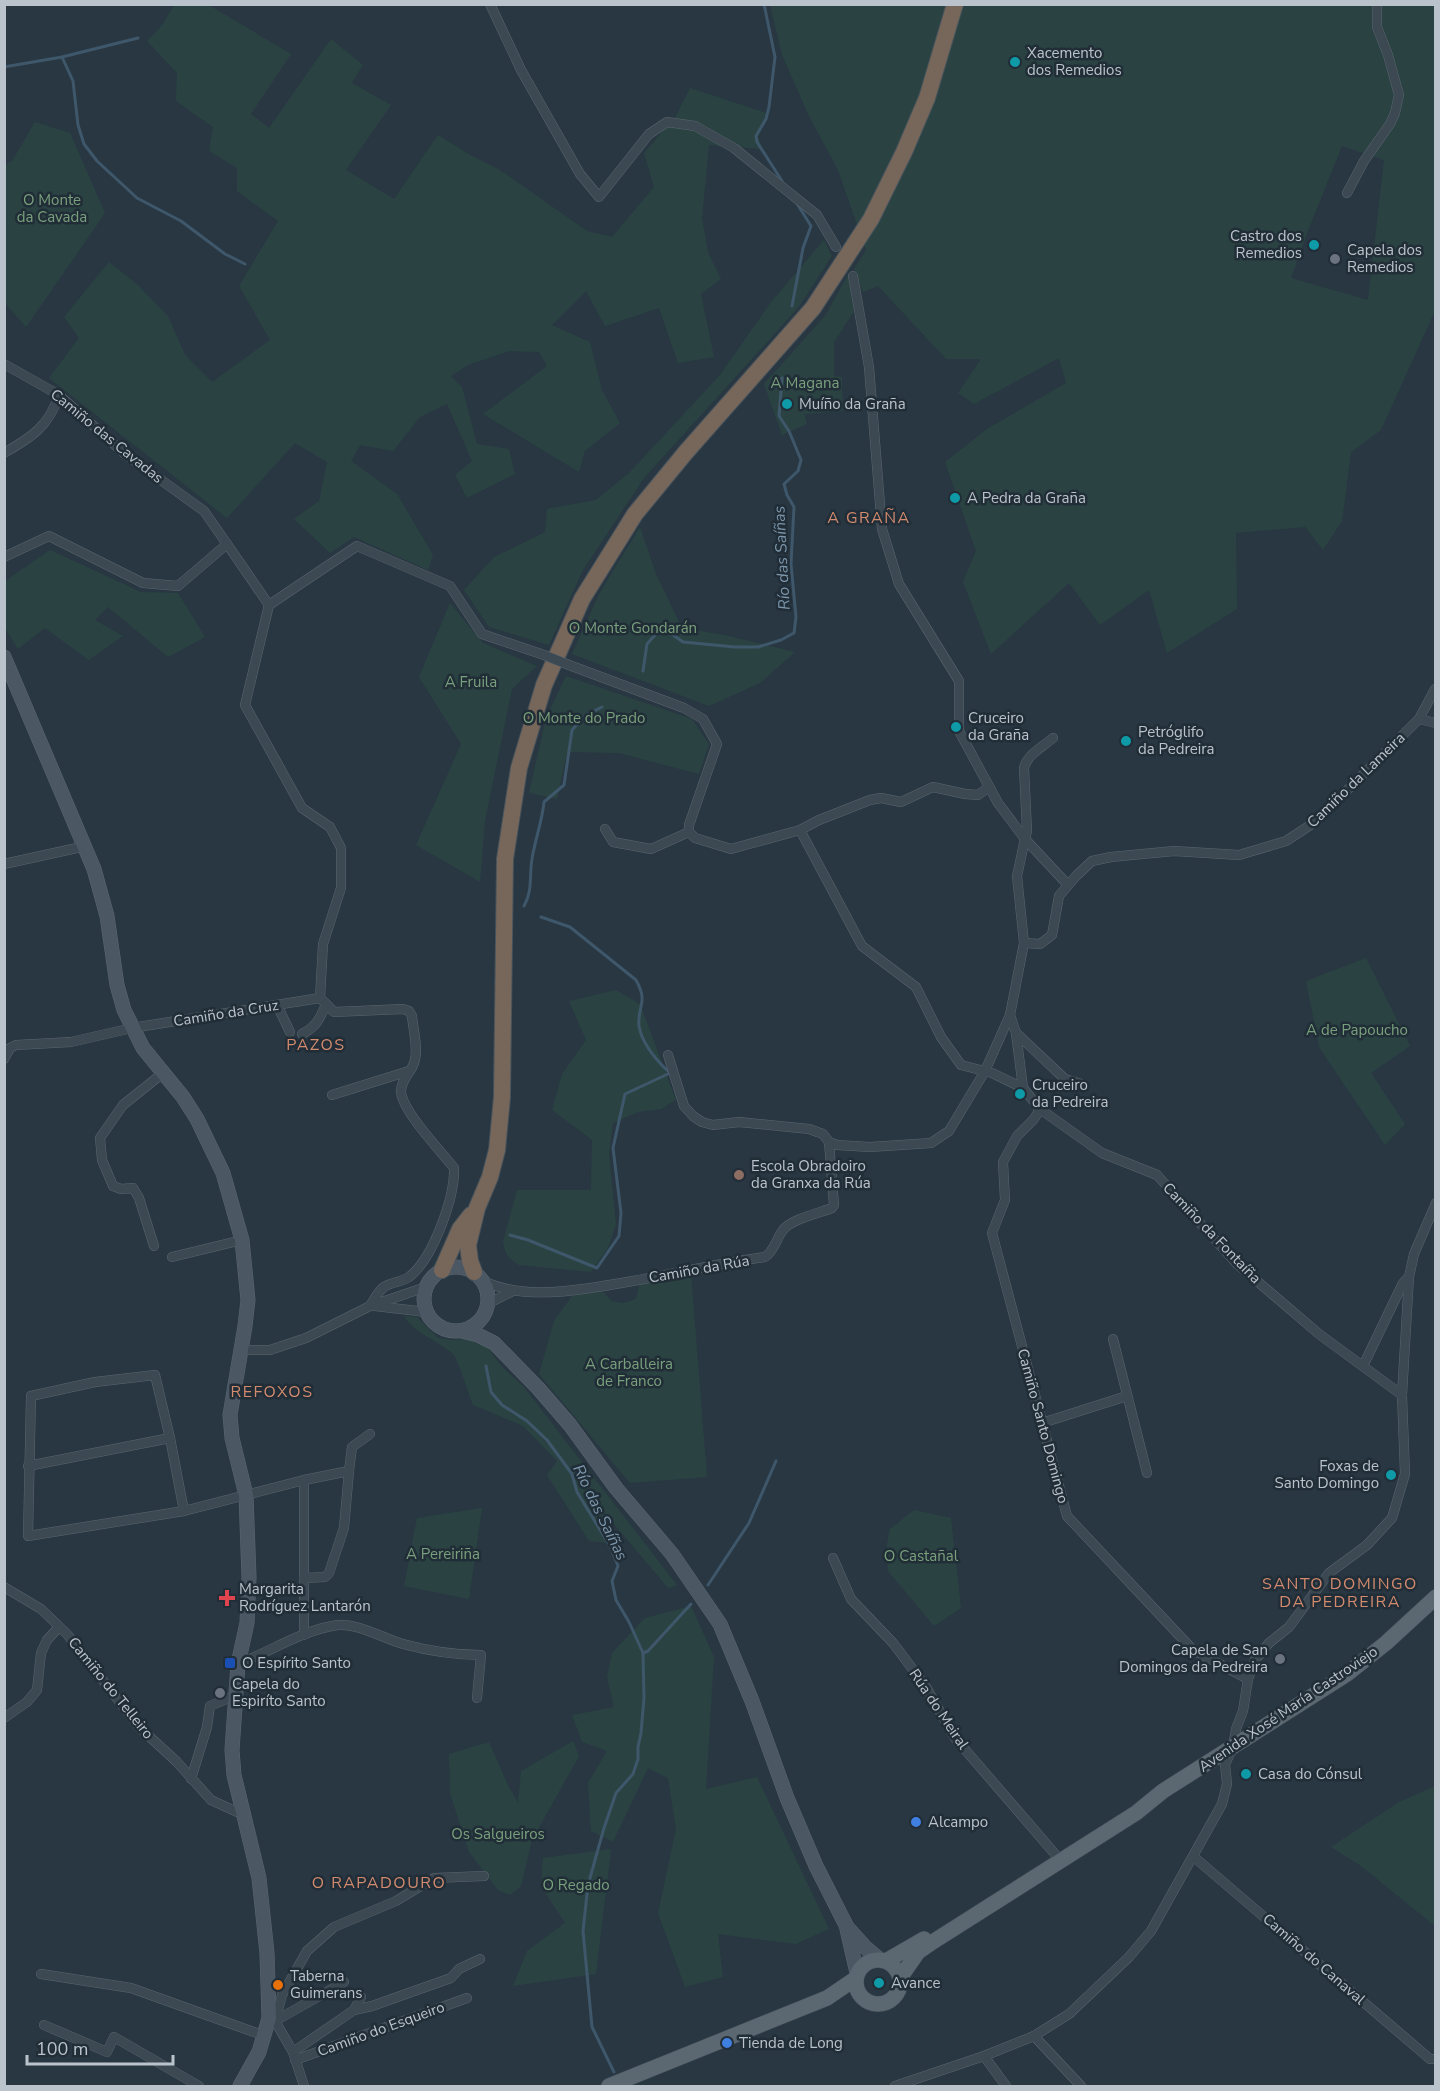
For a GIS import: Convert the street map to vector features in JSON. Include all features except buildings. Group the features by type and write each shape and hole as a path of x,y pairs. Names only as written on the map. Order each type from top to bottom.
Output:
{"highway":[{"path":"479,1276 470,1261 468,1245 477,1208 490,1177 497,1150 502,1097 505,859 519,768 544,685 582,599 635,514 686,452 813,308 871,219 904,152 927,98 955,4"},
{"path":"442,1270 460,1229 477,1208"}],"main road":[{"name":"Avenida Xosé María Castroviejo","path":"1049,1862 1086,1839 1088,1834 1129,1808 1163,1791 1367,1659 1436,1597"},
{"name":"Avenida Xosé María Castroviejo","path":"882,1960 912,1948 1049,1862 1136,1813 1163,1791"},
{"name":"Avenida Xosé María Castroviejo","path":"900,1978 918,1952 996,1897"},
{"path":"609,2086 638,2081 827,1998 856,1976 865,1964 882,1960 892,1965 900,1978 900,1986 892,1999 878,2004 827,1998"},
{"path":"856,1976 858,1993 867,2001"}],"street":[{"path":"490,4 521,70 580,174 599,197 649,134 667,122 694,126 734,148 817,215 836,247"},
{"path":"1347,193 1364,161 1390,124 1399,95 1388,55 1377,27 1377,4"},
{"path":"853,276 869,367 882,529 899,584 959,681 959,732 989,787 1025,839 1068,885"},
{"name":"Camiño das Cavadas","path":"4,364 59,395 125,454 204,511 269,605"},
{"path":"4,453 41,428 54,412 59,395"},
{"path":"4,558 49,536 143,583 178,586 227,544"},
{"path":"302,1034 312,1029 320,1020 323,1001 322,944 341,888 340,848 330,827 302,808 245,705 269,605 357,546 450,586 482,634 684,708 703,719 717,744 688,825 689,832 695,838 730,849 800,830 870,800 881,798 901,802 933,787 978,795 989,787"},
{"path":"4,657 94,869 107,916 117,985 124,1010 142,1048 164,1073 197,1119 223,1173 243,1240 248,1300 242,1350 230,1415 232,1438 246,1495 249,1577 247,1623 238,1664 232,1750 234,1776 259,1878 272,2020 294,2056 304,2086"},
{"path":"1435,690 1436,681"},
{"name":"Camiño da Lameira","path":"1024,943 1040,944 1052,935 1059,896 1092,861 1174,851 1239,855 1286,841 1315,822 1419,719 1435,690"},
{"path":"1419,719 1436,723"},
{"path":"668,1055 684,1106 702,1122 713,1125 738,1122 809,1129 823,1134 829,1142 837,1145 870,1147 931,1143 949,1131 985,1071 1010,1015 1024,943 1017,876 1027,831 1023,774 1025,762 1053,738"},
{"path":"605,829 613,842 651,849 689,832"},
{"path":"800,830 862,946 916,987 941,1037 961,1065 985,1071 1023,1088"},
{"path":"4,864 86,846"},
{"path":"323,1001 334,1012 403,1009 409,1011 412,1016 416,1057 414,1065 403,1080 401,1092 405,1107 454,1168 451,1201 425,1259 410,1276 384,1287 370,1306"},
{"name":"Camiño da Cruz","path":"7,1045 71,1042 132,1028 277,1005 323,1001"},
{"path":"277,1005 290,1032"},
{"path":"1010,1015 1016,1033 1023,1088"},
{"path":"1016,1033 1065,1079 1081,1084"},
{"path":"4,1059 7,1045"},
{"path":"332,1095 409,1071"},
{"path":"154,1246 139,1198 133,1188 121,1190 113,1186 102,1160 100,1138 123,1105 164,1073"},
{"name":"Camiño da Fontaíña","path":"1023,1088 1040,1109 1102,1154 1156,1175 1237,1264 1319,1334 1402,1395"},
{"name":"Camiño Santo Domingo","path":"1040,1109 1034,1119 1017,1136 1003,1162 1005,1200 992,1233 1067,1516 1192,1650 1248,1679"},
{"name":"Camiño da Rúa","path":"515,1291 552,1292 594,1288 765,1257 774,1248 783,1230 791,1224 832,1208 834,1205 829,1142"},
{"path":"895,2086 984,2056 1034,2036 1069,2014 1143,1943 1161,1916 1222,1804 1227,1784 1225,1764 1233,1747 1248,1679 1255,1660 1269,1643 1290,1627 1329,1574 1367,1545 1392,1518 1405,1474 1402,1395 1409,1277 1414,1254 1436,1203"},
{"path":"172,1257 243,1240"},
{"path":"494,1343 478,1335 441,1328 432,1322 426,1312 424,1300 426,1287 430,1280 442,1270 453,1267 464,1268 496,1287 515,1291"},
{"path":"479,1276 487,1288 485,1324 494,1343 570,1425 616,1488 672,1554 720,1624 752,1701 800,1831 847,1927 856,1976"},
{"path":"1363,1366 1403,1283 1409,1277"},
{"path":"242,1350 270,1350 306,1338 370,1306 426,1287"},
{"path":"462,1331 475,1326 500,1296 515,1291"},
{"path":"370,1306 426,1312"},
{"path":"1113,1339 1147,1473"},
{"path":"184,1511 155,1376 95,1382 31,1396 28,1536 184,1511 304,1480 349,1471"},
{"path":"1042,1423 1127,1396"},
{"path":"304,1578 325,1577 329,1573 344,1528 352,1448 370,1434"},
{"path":"28,1466 170,1438"},
{"path":"304,1480 304,1635"},
{"name":"Rúa do Meiral","path":"833,1558 851,1599 893,1643 919,1678 955,1738 1049,1862"},
{"name":"Camiño do Telleiro","path":"4,1587 41,1609 76,1645 139,1727 211,1800 237,1812 243,1811"},
{"path":"238,1664 304,1635 332,1626 344,1625 438,1653 481,1655 477,1698"},
{"path":"4,1719 27,1702 36,1690 41,1653 47,1640 58,1627"},
{"path":"242,1649 255,1657"},
{"path":"191,1779 207,1727 210,1706 236,1695"},
{"name":"Camiño do Canaval","path":"1194,1857 1430,2059 1436,2059"},
{"path":"240,2086 259,2052 282,1995 307,1951 334,1927 396,1901 434,1878 484,1876"},
{"path":"847,1927 866,1948 882,1960"},
{"path":"354,2010 372,2006 451,1978 459,1969 480,1959"},
{"path":"41,1974 131,1988 265,2036"},
{"path":"272,2020 344,1982"},
{"path":"294,2056 354,2010 361,1997"},
{"name":"Camiño do Esqueiro","path":"294,2056 467,1998"},
{"path":"44,2025 107,2052 114,2037 198,2086"},
{"path":"1034,2036 1081,2086"},
{"path":"984,2056 1006,2086"}],"green space":[{"path":"174,5 209,5 291,54 251,114 269,128 331,39 363,65 352,83 391,105 346,170 394,199 438,135 500,170 587,231 612,237 654,187 644,153 676,116 690,88 769,114 758,137 763,149 709,145 702,218 708,252 721,279 701,294 714,357 678,363 659,308 605,326 586,291 552,325 590,342 602,390 620,423 585,451 579,472 483,414 547,366 539,352 509,351 468,365 451,376 462,387 477,444 509,449 515,474 467,498 455,475 472,461 447,404 420,417 393,451 360,445 351,461 397,494 433,555 428,570 354,537 330,553 294,519 319,501 327,462 295,443 227,518 49,378 79,338 64,317 109,262 138,285 168,316 185,355 212,382 270,340 239,286 278,221 237,191 237,168 209,151 213,127 176,101 177,73 147,41 163,24"},
{"path":"770,5 1435,5 1435,311 1381,430 1351,452 1342,521 1323,550 1305,527 1236,533 1237,609 1167,653 1149,590 1100,625 1069,583 991,654 963,582 976,551 945,462 987,429 1066,383 1059,358 974,404 958,393 981,359 946,359 878,286 863,292 854,269 866,250 838,170 809,116 782,55","holes":["1342,146 1384,160 1368,300 1291,278"]},
{"name":"O Monte da Cavada","path":"35,122 70,133 105,213 26,327 5,303 4,165 12,161"},
{"path":"824,240 832,256 798,308 644,478 583,570 549,645 489,627 464,590 494,557 545,532 547,509 596,500 629,473 720,375 771,302"},
{"name":"A Magana","path":"848,275 854,311 834,342 834,376 842,377 843,411 804,414 807,424 782,435 764,384 825,316"},
{"name":"O Monte Gondarán","path":"640,527 656,574 682,628 724,635 795,652 760,683 709,706 572,654 599,594"},
{"path":"50,550 141,592 178,593 205,637 168,657 108,607 95,620 123,636 89,660 45,628 18,649 5,628 5,581"},
{"name":"A Fruila","path":"450,603 483,643 537,666 512,689 485,821 480,882 416,845 461,744 419,677"},
{"name":"O Monte do Prado","path":"566,676 692,719 709,744 699,774 619,753 567,752 557,799 529,793 546,718"},
{"name":"A de Papoucho","path":"1366,958 1410,1046 1371,1073 1405,1124 1385,1145 1319,1047 1306,981"},
{"path":"616,990 640,1004 676,1100 661,1109 638,1112 613,1123 609,1154 616,1225 608,1248 591,1272 519,1265 508,1256 503,1242 517,1190 591,1190 592,1140 552,1110 562,1074 586,1040 569,1001"},
{"name":"A Carballeira de Franco","path":"691,1273 707,1477 630,1483 539,1374 554,1321 572,1296 601,1289 611,1301 624,1303 636,1299 640,1282"},
{"path":"404,1316 417,1317 438,1338 466,1339 487,1347 502,1367 523,1386 677,1585 668,1588 603,1511 615,1544 589,1541 547,1475 557,1461 523,1426 473,1405 452,1353 414,1328"},
{"name":"A Pereiriña","path":"482,1508 469,1599 404,1586 417,1518"},
{"name":"O Castañal","path":"914,1510 951,1518 961,1608 934,1626 888,1571 886,1554 889,1530"},
{"path":"691,1606 714,1657 706,1789 757,1777 829,1929 796,1944 718,1934 723,1977 685,1987 658,1913 676,1829 668,1778 648,1768 613,1842 591,1831 588,1783 607,1751 582,1742 572,1715 614,1707 607,1677 612,1653 645,1618"},
{"name":"Os Salgueiros","path":"573,1741 579,1756 532,1840 521,1886 510,1895 498,1890 469,1852 450,1793 449,1754 489,1742 518,1803 521,1771"},
{"path":"1435,1786 1435,1926 1361,1866 1331,1847 1399,1802"},
{"name":"O Regado","path":"611,1849 596,1974 513,1986 527,1951 565,1923 541,1886 543,1858"}],"waterway":[{"name":"Río das Saíñas","path":"764,4 775,57 769,107 766,119 756,136 757,142 782,181"},
{"path":"62,57 138,38"},
{"path":"4,67 62,57 73,81 78,125 84,144 97,161 137,198 181,221 225,254 245,264"},
{"name":"Río das Saíñas","path":"792,306 803,248 811,226 796,202"},
{"name":"Río das Saíñas","path":"643,671 647,644 662,627 683,642 735,647 758,647 781,640 794,633 796,617 791,564 794,507 784,484 798,471 801,460 789,431 779,416 782,378"},
{"name":"Río das Saíñas","path":"524,906 529,895 532,859 544,802 564,785 572,730 586,715 602,707"},
{"name":"Río das Saíñas","path":"510,1235 597,1268 619,1236 621,1213 613,1148 625,1094 670,1073 651,1052 643,1039 639,1026 642,994 636,980 570,927 541,917"},
{"name":"Río das Saíñas","path":"486,1366 491,1392 502,1405 527,1421 547,1440 572,1474 577,1492 610,1546 618,1566 612,1581 616,1600 643,1653 644,1698 638,1759 633,1774 616,1793 604,1828 588,1885 583,1931 592,2027 614,2072"},
{"path":"708,1585 749,1523 776,1461"},
{"path":"643,1653 648,1651 691,1604"}],"place":[{"name":"Xacemento dos Remedios","path":"1015,62"},
{"name":"Castro dos Remedios","path":"1314,245"},
{"name":"Capela dos Remedios","path":"1335,259"},
{"name":"Muíño da Graña","path":"787,404"},
{"name":"A Pedra da Graña","path":"955,498"},
{"name":"Cruceiro da Graña","path":"956,727"},
{"name":"Petróglifo da Pedreira","path":"1126,741"},
{"name":"Cruceiro da Pedreira","path":"1020,1094"},
{"name":"Escola Obradoiro da Granxa da Rúa","path":"739,1175"},
{"name":"Foxas de Santo Domingo","path":"1391,1475"},
{"name":"Margarita Rodríguez Lantarón","path":"227,1598"},
{"name":"Capela de San Domingos da Pedreira","path":"1280,1659"},
{"name":"O Espírito Santo","path":"230,1663"},
{"name":"Capela do Espiríto Santo","path":"220,1693"},
{"name":"Casa do Cónsul","path":"1246,1774"},
{"name":"Alcampo","path":"916,1822"},
{"name":"Avance","path":"879,1983"},
{"name":"Taberna Guimerans","path":"278,1985"},
{"name":"Tienda de Long","path":"727,2043"}],"district":[{"name":"A GRAÑA","path":"869,517"},
{"name":"PAZOS","path":"316,1044"},
{"name":"REFOXOS","path":"272,1391"},
{"name":"SANTO DOMINGO DA PEDREIRA","path":"1340,1592"},
{"name":"O RAPADOURO","path":"379,1882"}]}
